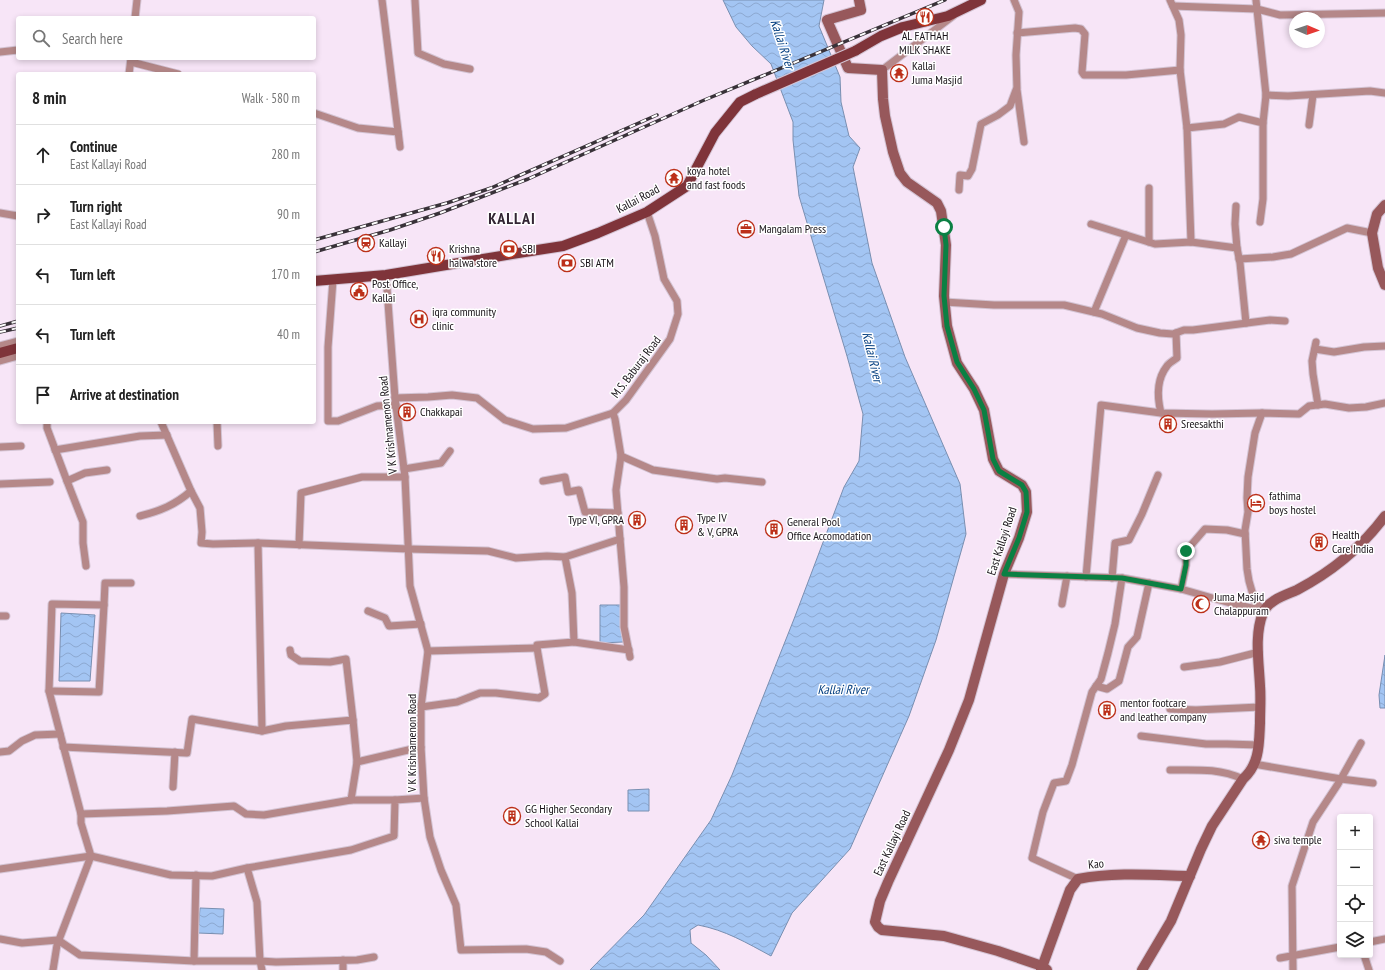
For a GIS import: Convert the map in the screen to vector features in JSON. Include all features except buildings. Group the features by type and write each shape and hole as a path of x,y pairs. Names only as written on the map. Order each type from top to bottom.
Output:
{"main road":[{"name":"Kallai Road","path":"316,281 386,275 563,246 598,233 647,212 687,186 715,133 740,102 855,51 882,36 903,27 948,16 981,0"},
{"path":"0,353 16,349"}],"street":[{"path":"135,16 137,0"},
{"path":"382,0 400,147"},
{"path":"416,0 418,53 444,64 470,69"},
{"path":"859,0 861,10 827,20 848,68 882,70 961,10"},
{"path":"1014,0 1019,12 1016,56 1017,86 1024,142"},
{"path":"1256,0 1266,95 1263,123 1263,199 1260,222"},
{"path":"1191,242 1187,128 1180,70 1181,34 1172,3 1257,9 1280,15 1385,12"},
{"path":"1017,33 1075,28 1081,30 1085,34 1082,72 1084,75 1126,75 1180,70"},
{"path":"0,52 16,50"},
{"path":"129,72 131,60 171,72"},
{"name":"East Kallayi Road","path":"882,70 883,99 893,152 900,173 907,182 937,203 941,211 946,245 944,302 947,326 957,362 974,389 984,410 993,459 999,471 1022,485 1026,492 1027,512 1019,538 1004,574 969,700 949,750 888,882 880,902 875,922 882,930 944,936 998,951 1044,969"},
{"path":"959,190 960,175 968,176 972,169 981,124 998,115 1010,106 1017,86"},
{"path":"1266,95 1288,96 1370,91 1385,93"},
{"path":"1309,125 1313,95"},
{"path":"316,114 358,128 398,132"},
{"path":"1187,128 1224,124 1239,117 1263,123"},
{"path":"1149,188 1149,242"},
{"path":"1385,205 1378,214 1372,233 1378,268 1385,285"},
{"path":"1236,206 1235,224 1237,248 1246,323"},
{"name":"M.S. Baburaj Road","path":"630,658 624,627 624,587 616,490 621,456 615,418 612,413 626,400 670,339 678,314 677,301 664,279 655,236 647,212"},
{"path":"0,213 16,216"},
{"path":"1091,224 1155,244 1191,242 1237,248"},
{"path":"1239,259 1273,257 1291,254 1348,228 1372,233"},
{"path":"1094,312 1126,235"},
{"name":"V K Krishnamenon Road","path":"0,869 91,856 171,875 212,876 247,868 351,850 394,836 395,800 424,798 421,747 421,707 428,651 410,586 405,477 396,401 386,275"},
{"path":"333,280 328,347 328,421 338,421 377,406 396,401 452,395 477,398 505,420 533,429 566,428 612,413"},
{"path":"944,302 1064,305 1094,312 1137,328 1173,334 1184,330 1270,320 1285,321"},
{"path":"1161,413 1158,399 1159,382 1167,366 1177,358 1176,333"},
{"path":"0,346 16,342"},
{"path":"1318,405 1312,361 1315,346 1334,352 1364,347 1385,346"},
{"path":"0,361 16,357"},
{"path":"1086,577 1101,405 1161,413 1299,414 1309,406 1325,404 1349,408 1366,407 1385,403"},
{"path":"1262,413 1255,433 1248,477 1248,512 1245,534 1249,580 1255,602 1264,611"},
{"path":"47,424 46,428 83,522 83,543 86,566"},
{"path":"162,424 190,491 200,508 202,532 201,543 258,543 488,551 516,558 547,556 564,557 620,539"},
{"path":"217,424 218,446"},
{"path":"55,450 140,436 167,435"},
{"path":"0,447 21,446"},
{"path":"404,469 441,463 450,451"},
{"path":"621,456 654,470 717,479 726,478 762,482"},
{"path":"67,481 85,473 107,470"},
{"path":"1112,578 1115,543 1129,540 1142,514 1158,475"},
{"path":"300,545 301,493 362,477 405,477"},
{"path":"542,481 565,477 568,492 579,490 585,512 618,513"},
{"path":"0,484 50,482"},
{"path":"140,516 156,512 181,500 190,491"},
{"path":"1142,970 1171,921 1212,826 1243,779 1248,774 1258,756 1260,707 1259,630 1264,611 1275,600 1319,578 1349,555 1377,527 1385,516"},
{"path":"1181,589 1186,565 1186,551 1205,529 1227,530 1245,534"},
{"path":"258,543 262,731"},
{"path":"564,557 572,593 574,642"},
{"path":"1004,574 1122,578 1181,589 1264,611"},
{"path":"1062,604 1067,576"},
{"path":"1078,879 1032,858 1043,812 1054,783 1066,781 1072,765 1092,692 1101,679 1115,624 1122,578"},
{"path":"49,691 99,692 105,583 131,583"},
{"path":"1096,686 1107,689 1119,681 1128,647 1137,637 1149,583"},
{"path":"53,970 58,940 91,856 81,823 81,814 49,691 52,604 104,605"},
{"path":"368,611 385,618 389,626 421,624"},
{"path":"428,651 537,648 538,645 574,642 629,650"},
{"path":"421,707 457,702 480,693 496,693 539,698 545,694 537,648"},
{"path":"290,650 290,655 300,661 330,662 346,660 357,762 351,800"},
{"path":"1184,667 1220,662 1259,652"},
{"path":"1170,709 1196,710 1260,707"},
{"path":"64,747 187,753 192,719 262,731 286,726 353,720"},
{"path":"0,752 9,751 22,741 35,735 60,734"},
{"path":"1141,736 1206,744 1259,745"},
{"path":"1293,970 1292,886 1313,822 1361,742"},
{"path":"357,762 421,747"},
{"path":"173,787 175,752"},
{"path":"1254,764 1340,779 1373,783"},
{"path":"1170,770 1212,770 1230,773 1243,779"},
{"path":"424,798 430,837 441,870 456,905 461,950 526,949 546,952 560,961"},
{"path":"81,814 167,811 234,806 246,814 264,815 351,800 395,800"},
{"path":"247,868 257,902 260,961 262,970"},
{"path":"194,961 196,876"},
{"name":"Kao","path":"1044,969 1070,890 1078,879 1104,876 1190,876"},
{"path":"0,939 22,943 58,940 80,955 194,961 276,962 357,960 374,956"},
{"path":"1373,941 1385,939"},
{"path":"1280,958 1337,948"},
{"path":"1365,958 1369,970"},
{"path":"343,960 343,970"}],"water":[{"name":"Kallai River","path":"723,0 824,0 819,26 840,77 841,102 849,136 860,148 853,167 872,263 905,357 960,484 966,534 936,640 909,716 850,849 792,913 771,956 727,934 698,925 690,930 691,943 706,955 720,970 590,970 644,915 711,820 732,775 794,619 844,487 859,461 863,414 799,196 793,140 793,122 771,64 752,46 736,27"},
{"path":"600,605 622,605 623,642 600,643"},
{"path":"61,613 95,615 90,681 59,681"},
{"path":"1385,655 1385,708 1380,708 1379,695"},
{"path":"649,789 649,811 628,811 628,790"},
{"path":"200,908 224,909 223,934 198,933"}],"railway":[{"path":"316,251 390,230 440,213 528,179 702,101 945,0"},
{"path":"316,239 447,203 491,188 657,115"},
{"path":"0,326 16,322"},
{"path":"0,332 16,328"}],"place":[{"name":"AL FATHAH MILK SHAKE","path":"925,17"},
{"name":"Kallai Juma Masjid","path":"899,73"},
{"name":"koya hotel and fast foods","path":"674,178"},
{"name":"Mangalam Press","path":"746,229"},
{"name":"Kallayi","path":"366,243"},
{"name":"SBI","path":"509,249"},
{"name":"Krishna halwa store","path":"436,256"},
{"name":"SBI ATM","path":"567,263"},
{"name":"Post Office, Kallai","path":"359,291"},
{"name":"iqra community clinic","path":"419,319"},
{"name":"Chakkapai","path":"407,412"},
{"name":"Sreesakthi","path":"1168,424"},
{"name":"fathima boys hostel","path":"1256,503"},
{"name":"Type VI, GPRA","path":"637,520"},
{"name":"Type IV & V, GPRA","path":"684,525"},
{"name":"General Pool Office Accomodation","path":"774,529"},
{"name":"Health Care India","path":"1319,542"},
{"name":"Juma Masjid Chalappuram","path":"1201,604"},
{"name":"mentor footcare and leather company","path":"1107,710"},
{"name":"GG Higher Secondary School Kallai","path":"512,816"},
{"name":"siva temple","path":"1261,840"}],"district":[{"name":"KALLAI","path":"512,218"}],"route":[{"path":"944,227 946,245 944,296 947,326 957,362 974,389 984,410 988,439 993,459 999,471 1022,485 1026,492 1027,512 1019,538 1004,574 1122,578 1181,589 1186,565 1186,551"}]}
